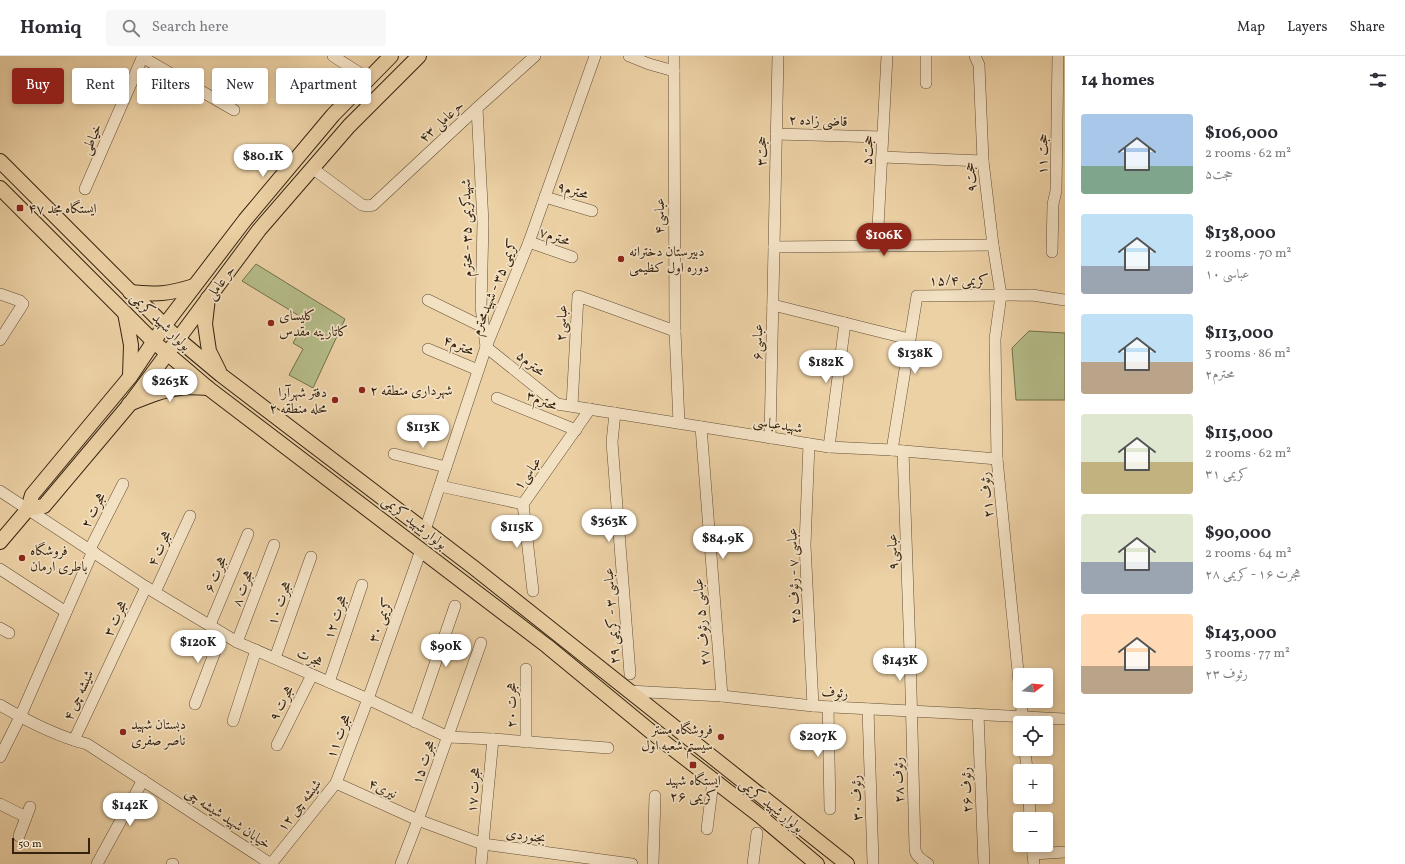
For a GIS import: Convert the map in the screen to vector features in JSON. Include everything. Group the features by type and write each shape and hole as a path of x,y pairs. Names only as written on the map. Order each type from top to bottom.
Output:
{"main road":[{"name":"حر عاملی","path":"371,77 391,56"},
{"name":"حر عاملی","path":"28,509 44,506 128,405 259,230 349,126 418,56"},
{"name":"حر عاملی","path":"2,537 28,509 32,495 130,376 164,326 246,220 333,115 344,104"},
{"name":"بولوار شهید کریمی","path":"0,161 164,326 221,375 425,530 847,864"},
{"name":"بولوار شهید کریمی","path":"0,188 154,342 208,388 547,646 655,735 760,816 817,864"},
{"path":"130,292 149,294 174,293 194,286"},
{"path":"209,297 205,324 209,351 221,375"},
{"path":"125,313 131,345 130,376"},
{"path":"128,405 154,393 181,388 208,388"},
{"path":"547,646 556,633"}],"street":[{"path":"333,56 352,68"},
{"name":"حرعاملی ۴۳","path":"312,168 362,205 373,205 535,56"},
{"name":"کریمی ۳۵ - شهیدمحترم","path":"425,530 486,347 529,242 595,56"},
{"path":"629,56 674,71"},
{"name":"عباسی۴","path":"674,56 675,331 679,423"},
{"name":"حجت۳","path":"774,246 778,56"},
{"name":"حجت۵","path":"877,246 886,56"},
{"path":"926,56 926,83"},
{"name":"حجت۹","path":"975,56 978,65 983,161 993,245 1001,295"},
{"name":"حجت ۱۱","path":"1052,252 1053,204 1061,192 1058,56"},
{"path":"142,57 234,110"},
{"name":"خیاطی","path":"85,189 142,57"},
{"name":"شهیدکریمی ۳۵ - محترم","path":"477,108 483,223 481,307 486,347"},
{"name":"قاضی زاده ۲","path":"776,134 882,137"},
{"path":"882,157 983,161"},
{"name":"محترم۹","path":"545,197 592,211"},
{"name":"محترم۷","path":"529,242 572,257"},
{"path":"774,246 993,245"},
{"name":"عباسی۶","path":"770,438 774,246"},
{"path":"0,294 20,301 23,304 0,340"},
{"name":"رئوف ۲۱","path":"1001,295 994,339 997,459 1018,668"},
{"name":"کریمی ۱۵/۴","path":"917,296 1032,295 1065,300"},
{"name":"عباسی۲","path":"572,406 578,296 675,331"},
{"name":"عباسی۹","path":"912,711 898,451 909,339 917,296"},
{"path":"428,300 483,327"},
{"path":"773,305 909,339"},
{"path":"829,447 844,323"},
{"name":"محترم۵","path":"486,347 557,404"},
{"name":"محترم۴","path":"428,348 478,370"},
{"name":"محترم۳","path":"497,398 576,430"},
{"name":"شهیدعباسی","path":"557,404 829,447 997,459"},
{"name":"عباسی۱","path":"440,486 523,504 590,409"},
{"name":"عباسی ۳ - کریمی ۲۹","path":"615,413 612,442 630,674"},
{"name":"عباسی ۵ رئوف ۲۷","path":"701,427 722,696"},
{"name":"عباسی ۷ - رئوف ۲۵","path":"809,444 805,545 813,706"},
{"path":"394,454 446,467"},
{"name":"هجرت ۲","path":"0,757 20,717 57,633 91,550 123,484"},
{"name":"هجرت","path":"0,491 151,589 237,642 368,699 448,737 608,748"},
{"path":"523,504 533,591"},
{"name":"هجرت ۴","path":"151,589 190,516"},
{"name":"هجرت ۶","path":"210,625 248,534"},
{"name":"هجرت ۸","path":"237,642 274,545"},
{"name":"کریمی ۳۰","path":"368,699 421,550"},
{"name":"هجرت ۱۰","path":"275,658 311,557"},
{"path":"0,569 66,612"},
{"name":"هجرت ۱۲","path":"329,682 362,585"},
{"name":"هجرت ۳","path":"110,662 151,589"},
{"path":"415,722 455,606"},
{"path":"195,704 222,633"},
{"name":"هجرت ۱۵","path":"401,864 481,644"},
{"path":"233,721 256,650"},
{"name":"شیشه چی ۴","path":"74,740 110,662"},
{"name":"هجرت ۲۰","path":"526,669 526,742"},
{"name":"هجرت ۹","path":"277,745 312,675"},
{"name":"رئوف","path":"629,691 722,696 828,707 978,714 1013,719"},
{"name":"هجرت ۱۱","path":"336,783 368,699"},
{"name":"خیابان شهید شیشه چی","path":"0,705 20,717 86,744 271,864"},
{"path":"828,707 830,809"},
{"name":"رئوف ۳۰","path":"868,709 873,862"},
{"name":"رئوف ۲۸","path":"912,711 915,853 928,864"},
{"name":"رئوف ۲۶","path":"978,714 984,864"},
{"name":"رئوف","path":"1053,719 1065,719"},
{"name":"هجرت ۱۷","path":"482,864 493,739"},
{"path":"97,864 143,780"},
{"path":"707,829 713,781"},
{"name":"نیری۴","path":"336,783 418,820"},
{"name":"شیشه چی ۱۲","path":"271,864 336,783"},
{"path":"653,864 655,796"},
{"path":"0,804 28,812 19,836"},
{"name":"بجنوردی","path":"418,820 484,844 632,864"},
{"path":"753,864 756,833"},
{"path":"1033,854 1065,852"}],"green space":[{"path":"256,264 345,319 313,388 289,375 303,349 293,343 306,320 242,281"},
{"path":"1029,331 1065,333 1065,400 1016,400 1012,348"}],"place":[{"name":"ایستگاه مجد ۴۷","path":"20,208"},
{"name":"دبیرستان دخترانه دوره اول کظیمی","path":"621,259"},
{"name":"کلیسای کاتارینه مقدس","path":"271,323"},
{"name":"شهرداری منطقه ۲","path":"362,390"},
{"name":"دفتر شهرآرا محله منطقه ۲","path":"335,400"},
{"name":"فروشگاه باطری ارمان","path":"22,558"},
{"name":"دبستان شهید ناصر صفری","path":"123,732"},
{"name":"فروشگاه مستر سیستم شعبه اول","path":"721,737"},
{"name":"ایستگاه شهید کریمی ۲۶","path":"693,765"}]}
